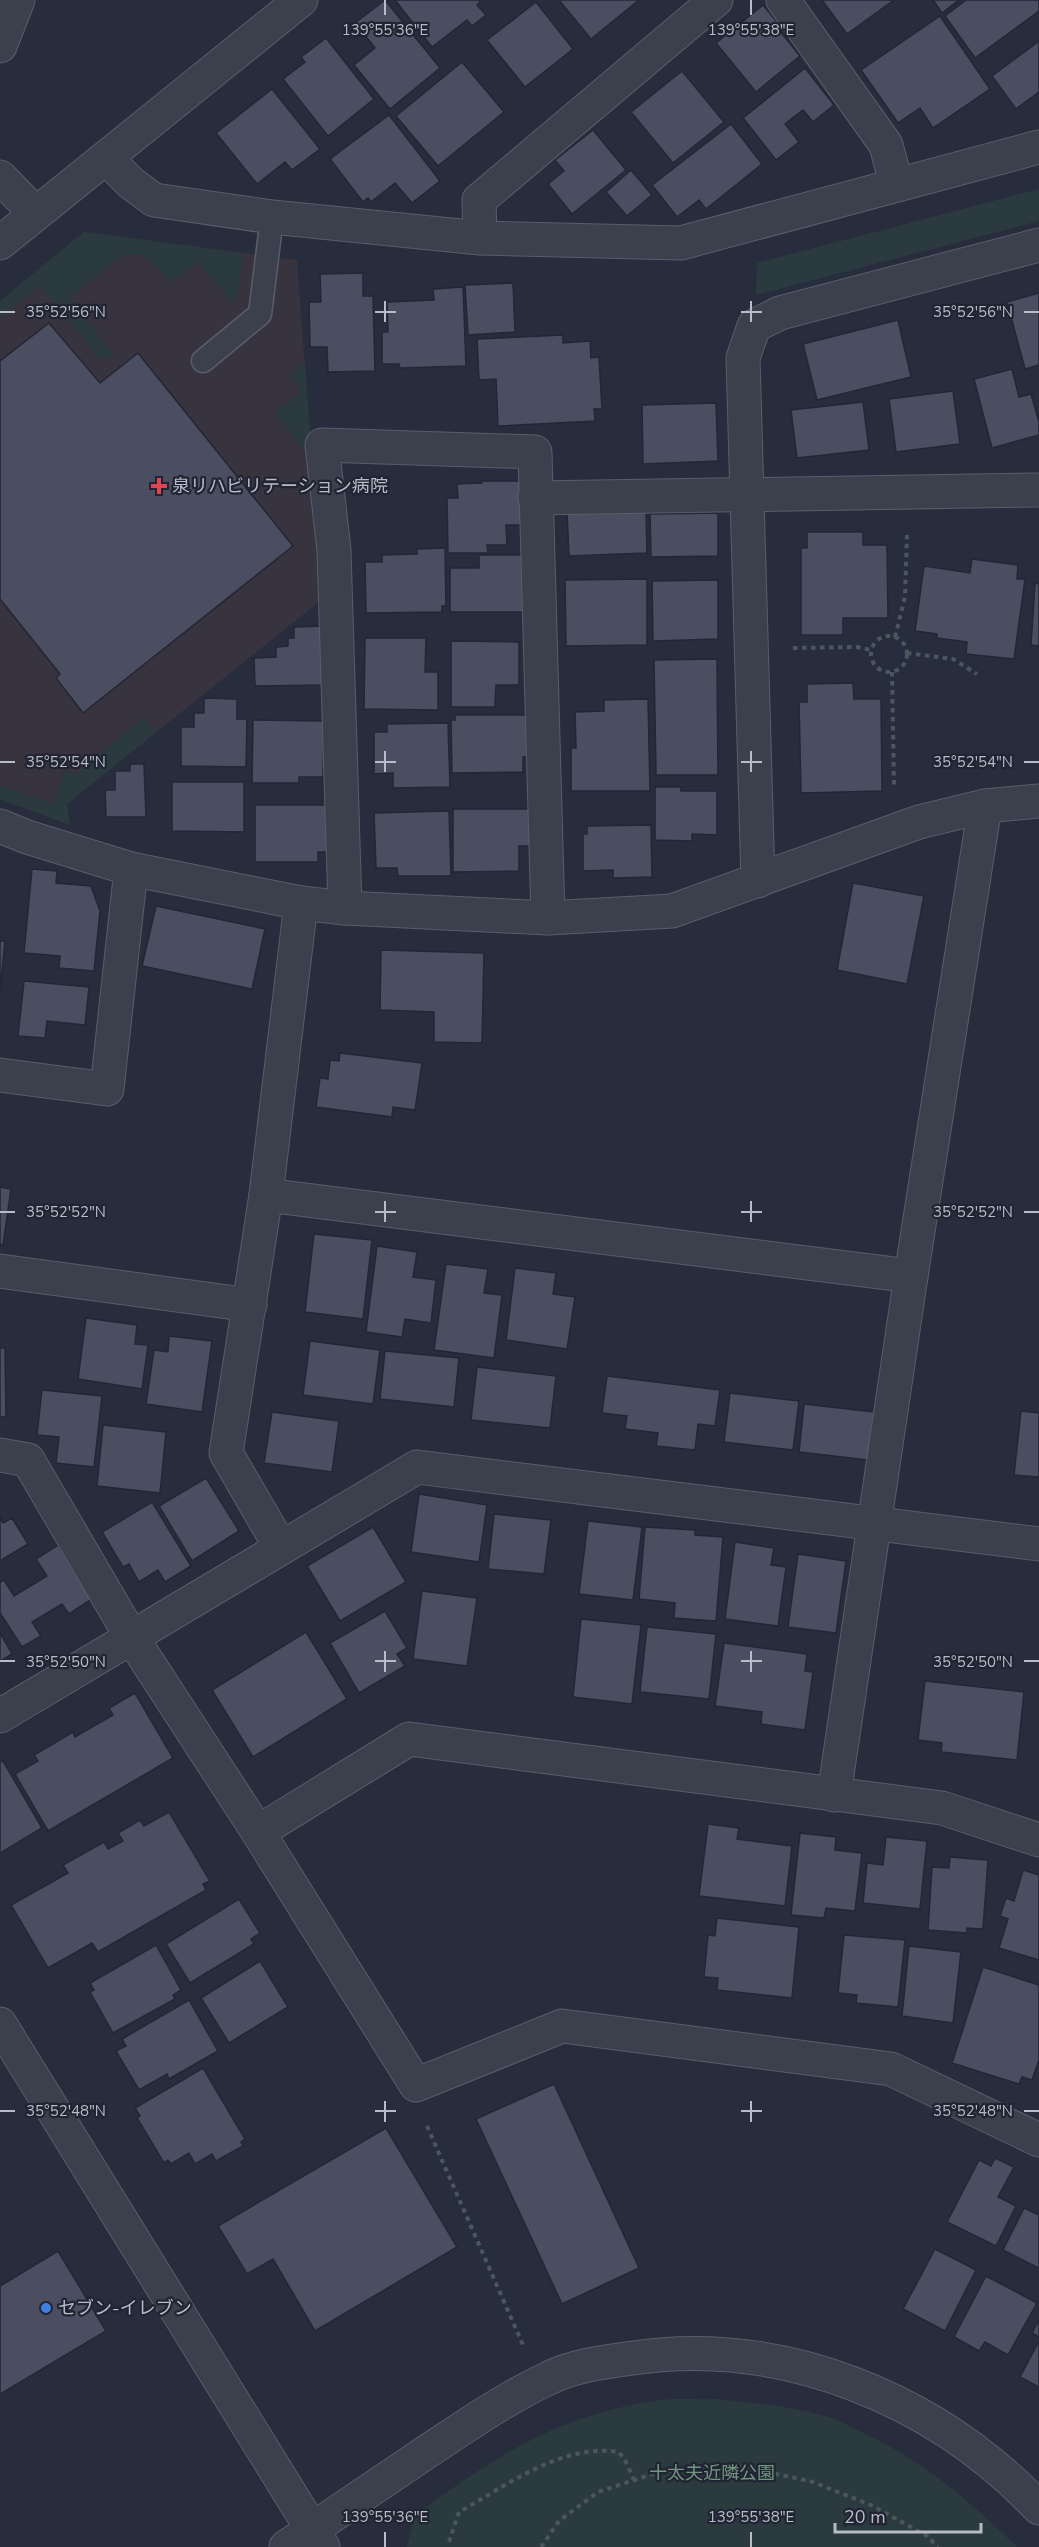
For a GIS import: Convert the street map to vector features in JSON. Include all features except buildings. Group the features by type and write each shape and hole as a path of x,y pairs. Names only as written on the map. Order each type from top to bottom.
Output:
{"street":[{"path":"0,43 18,0"},
{"path":"0,243 301,0"},
{"path":"480,238 479,200 716,0"},
{"path":"783,0 886,145 896,183"},
{"path":"106,158 131,183 154,200 272,218 480,238 681,243 896,183 1039,147"},
{"path":"0,177 35,213"},
{"path":"758,881 743,357 754,326 780,313 1039,245"},
{"path":"345,908 334,550 322,445 535,452 548,918"},
{"path":"535,498 1039,490"},
{"path":"0,826 27,837 131,869 301,903 345,908 548,918 672,911 919,822 985,806 1039,801"},
{"path":"834,1795 911,1276 985,806"},
{"path":"0,1076 107,1089 131,869"},
{"path":"282,1548 226,1453 266,1195 301,903"},
{"path":"266,1195 911,1276"},
{"path":"0,1271 250,1305"},
{"path":"0,1455 28,1460 132,1638 258,1832 416,2085 561,2026 891,2069 1039,2140"},
{"path":"0,1716 417,1467 1039,1544"},
{"path":"258,1832 409,1739 942,1808 1039,1840"},
{"path":"0,2024 318,2538"},
{"path":"286,2547 318,2538 486,2412 551,2377 596,2363 658,2354 726,2354 779,2361 843,2379 900,2404 958,2438 1020,2488 1039,2508"}],"lane":[{"path":"203,361 260,314 272,218"}],"path":[{"path":"895,637 905,597 907,492"},
{"path":"882,637 895,637 905,644 908,653 902,667 892,672 880,670 876,666 871,650 882,637"},
{"path":"751,648 857,647 871,650"},
{"path":"908,653 953,659 977,674"},
{"path":"892,672 894,789 908,827"},
{"path":"416,2085 420,2112 525,2349"},
{"path":"449,2542 459,2512 546,2463 578,2454 608,2450 619,2452 634,2480"},
{"path":"541,2547 559,2521 598,2492 662,2471 741,2467 810,2481 871,2505 927,2536 938,2547"}],"shaded area":[{"name":"泉リハビリテーション病院","path":"84,232 297,260 309,422 329,550 330,593 67,804 70,825 0,799 0,301"}],"green space":[{"path":"1039,189 1039,221 756,295 757,263"},
{"path":"84,232 243,253 237,299 233,303 198,262 170,283 149,260 137,254 129,254 121,256 69,298 115,356 103,358 97,355 40,286 0,317 0,301"},
{"path":"305,362 309,422 329,550 325,597 314,583 321,574 308,455 275,413 302,390 290,375"},
{"path":"144,717 156,732 67,804 70,825 0,799 0,785 53,804 65,770 75,775"},
{"name":"十太夫近隣公園","path":"668,2399 716,2399 771,2405 829,2417 882,2442 943,2482 1017,2547 407,2547 415,2515 473,2474 530,2441 560,2427 624,2407"}],"place":[{"name":"泉リハビリテーション病院","path":"159,486"},
{"name":"セブン-イレブン","path":"46,2308"}]}
